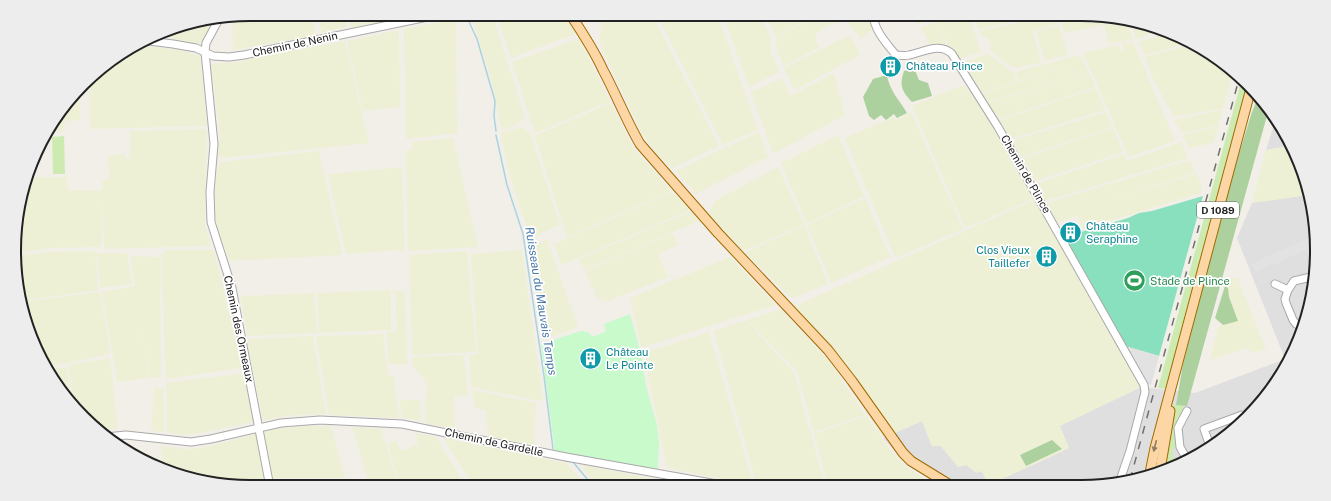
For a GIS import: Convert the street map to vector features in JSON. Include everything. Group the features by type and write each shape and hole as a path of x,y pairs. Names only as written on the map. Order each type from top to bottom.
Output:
{"main road":[{"path":"575,21 604,70 630,127 640,144 723,239 828,350 903,453 911,461 942,480"},
{"name":"D 1089","path":"1151,469 1155,448 1249,95"},
{"name":"D 1089","path":"1161,466 1184,341"}],"street":[{"name":"Chemin de Nenin","path":"155,42 196,48 213,56 229,57 408,21"},
{"name":"Chemin de Plince","path":"874,21 878,31 896,54 907,55 940,48 946,49 952,54 998,127 1144,385 1145,392 1130,451 1121,477"},
{"path":"205,52 206,43 217,24"},
{"name":"Chemin des Ormeaux","path":"205,52 214,144 210,192 211,222 232,288 269,480"},
{"path":"1298,325 1293,320 1285,299 1288,290 1294,281 1308,278"},
{"path":"1275,284 1288,290"},
{"path":"1184,455 1180,447 1178,428 1187,411"},
{"path":"1208,441 1204,429 1240,416"},
{"name":"Chemin de Gardelle","path":"116,436 126,435 191,442 281,423 320,420 402,424 545,453 695,480"}],"shaded area":[{"path":"1273,127 1285,147 1266,150"},
{"path":"1303,196 1306,206 1310,235 1310,266 1306,295 1293,338 1284,356 1237,238 1252,203"},
{"path":"1310,237 1310,246 1308,249 1276,264 1274,263 1256,272 1251,264"},
{"path":"1125,346 1159,356 1151,385 1145,383"},
{"path":"1282,360 1263,390 1232,423 1208,441 1168,463 1125,476 1096,480 1000,480 1069,448 1059,426 1141,387 1195,393"},
{"path":"922,421 932,446 941,446 958,467 966,465 982,471 986,480 931,480 906,463 883,438"}],"green space":[{"path":"232,21 313,21 316,36 233,50"},
{"path":"319,21 346,21 347,27 321,33"},
{"path":"349,21 391,21 351,30"},
{"path":"446,21 456,21 457,133 406,139 404,29"},
{"path":"473,21 494,21 524,114 523,120 512,127 502,130 493,86"},
{"path":"498,21 567,21 576,34 511,58"},
{"path":"602,21 656,21 719,146 672,168 656,153 642,134 602,49 600,32"},
{"path":"661,21 719,21 758,130 723,145"},
{"path":"725,21 762,21 769,34 771,52 779,72 749,87"},
{"path":"769,21 805,21 776,37"},
{"path":"808,21 837,22 816,33 817,36 815,38 820,47 784,66 777,51 776,38"},
{"path":"846,21 872,21 873,29 861,38"},
{"path":"915,21 927,21 916,25"},
{"path":"938,21 946,44 931,47 921,27"},
{"path":"939,21 970,21 981,52 959,59 948,46"},
{"path":"976,21 1015,21 979,29"},
{"path":"1024,21 1056,21 1057,24 1033,32 1041,62 1016,68 1009,65 991,52 989,37 982,38 980,31"},
{"path":"1060,21 1096,21 1111,23 1106,25 1112,23 1127,26 1133,39 1109,44 1104,25 1064,33"},
{"path":"212,24 202,41 197,44 172,40 172,35"},
{"path":"1059,25 1068,54 1045,61 1036,32"},
{"path":"1132,27 1150,32 1151,34 1136,39"},
{"path":"399,30 400,107 363,111 347,41"},
{"path":"848,36 853,41 860,55 795,90 784,68"},
{"path":"1161,36 1182,45 1145,55 1138,42"},
{"path":"577,39 581,43 610,101 534,134 534,125 531,122 512,62"},
{"path":"345,41 369,143 221,158 217,153 220,135 211,65 214,63 233,63"},
{"path":"1133,42 1175,141 1129,157 1083,53 1118,45 1120,50 1124,49 1122,43"},
{"path":"146,46 177,49 200,56 207,126 90,129 89,87 111,68 123,60"},
{"path":"1184,46 1208,60 1232,78 1223,108 1174,117 1152,76 1145,57"},
{"path":"986,54 1013,72 1017,82 980,93 963,68 963,63"},
{"path":"1080,55 1083,61 1019,81 1015,72"},
{"path":"1083,61 1087,70 988,102 981,94"},
{"path":"914,68 919,80 928,83 932,96 912,102 902,88 902,81 904,71"},
{"path":"1088,70 1089,75 991,108 988,103"},
{"path":"834,73 845,115 773,154 751,92 782,78 790,96"},
{"path":"887,75 892,90 907,113 897,118 894,114 886,120 881,115 874,120 869,116 863,97 873,79"},
{"path":"1090,75 1095,87 999,119 991,108"},
{"path":"1240,85 1247,93 1168,389 1158,388"},
{"path":"965,86 984,111 1033,199 968,227 964,226 913,108 914,105 957,87"},
{"path":"1096,88 1105,110 1011,139 1000,120"},
{"path":"79,98 80,120 65,121 63,131 55,131 68,111"},
{"path":"611,103 634,149 672,191 567,237 535,136"},
{"path":"1256,103 1267,117 1187,406 1176,405 1183,364 1208,266 1232,176"},
{"path":"1223,109 1218,126 1182,133 1174,120"},
{"path":"911,112 963,229 898,257 894,255 845,138 894,117 896,120"},
{"path":"1106,112 1113,127 1021,157 1012,141"},
{"path":"522,127 530,133 560,225 530,238 510,176 500,133"},
{"path":"1218,127 1213,143 1189,148 1182,135"},
{"path":"1113,128 1123,152 1035,181 1023,158"},
{"path":"207,129 205,226 211,246 104,249 102,198 101,247 49,248 21,253 21,235 25,206 33,177 67,177 68,190 102,191 102,181 109,179 108,155 125,154 125,159 130,159 130,131"},
{"path":"759,132 768,157 696,194 676,171"},
{"path":"838,135 864,196 807,224 781,163"},
{"path":"64,136 65,174 53,174 52,137"},
{"path":"453,138 478,247 410,251 408,247 406,151 412,149 411,142"},
{"path":"1181,142 1188,158 1045,201 1036,184 1124,154 1127,161"},
{"path":"1285,147 1293,163 1303,196 1252,203 1266,150"},
{"path":"319,151 342,254 230,261 216,224 214,201 217,172 220,162"},
{"path":"1190,160 1195,173 1108,201 1197,174 1201,183 1201,193 1083,229 1077,216 1058,222 1046,203"},
{"path":"402,167 404,250 346,254 328,174"},
{"path":"778,167 804,224 744,251 712,218 709,211 716,200"},
{"path":"672,192 690,210 562,265 554,244"},
{"name":"Stade de Plince","path":"1203,196 1159,356 1125,346 1064,237 1128,218 1139,213 1152,211"},
{"path":"865,198 890,257 831,283 807,225"},
{"path":"1035,200 1141,387 1060,426 1069,448 1000,480 986,480 982,471 976,473 966,465 958,467 941,446 932,446 922,421 883,438 814,331 795,306"},
{"path":"691,211 699,221 585,270 579,259"},
{"path":"804,225 828,284 793,298 790,297 745,253"},
{"path":"673,233 678,245 658,254 668,277 606,302 602,302 601,298 597,299 585,271"},
{"path":"547,239 578,327 543,340 528,248"},
{"path":"166,250 214,250 242,368 166,379 161,256"},
{"path":"522,250 543,400 535,400 471,387 469,355 478,354 471,254"},
{"path":"95,251 98,290 26,300 21,266 21,255 46,252"},
{"path":"467,251 476,352 412,355 409,255"},
{"path":"96,253 127,253 132,284 101,288"},
{"path":"130,256 160,257 161,377 150,378 140,321 149,378 117,382 102,292 135,286"},
{"path":"730,257 776,305 644,347 641,346 630,298"},
{"path":"1237,277 1266,349 1252,353 1247,348 1210,360 1218,327 1237,320 1229,297 1227,285 1229,279"},
{"path":"1225,286 1228,288 1229,297 1238,321 1223,325 1215,318"},
{"path":"391,290 391,330 319,333 317,293"},
{"path":"395,290 405,291 407,364 389,364 386,332 397,332"},
{"path":"100,292 110,354 53,366 38,338 27,301"},
{"path":"314,293 317,333 248,336 240,296"},
{"path":"781,309 830,362 865,415 814,432 797,371 747,320"},
{"path":"630,314 641,354 646,385 657,425 659,441 658,469 555,452 541,344 581,331 588,332 593,337 606,331 604,324"},
{"path":"746,320 794,373 823,480 755,480 714,331"},
{"path":"709,332 752,480 725,480 667,468 646,365 646,354 650,351"},
{"path":"383,334 388,376 394,376 399,418 329,415 316,336"},
{"path":"313,336 326,414 279,417 263,421 247,339"},
{"path":"464,355 468,395 454,396 455,428 425,424 426,397 428,389 424,379 412,364 412,357"},
{"path":"110,358 118,428 107,430 88,413 73,396 68,365"},
{"path":"66,367 71,393 68,390 54,369"},
{"path":"244,373 253,422 184,435 167,432 166,383"},
{"path":"154,388 163,388 164,432 151,431"},
{"path":"472,390 536,403 534,446 488,437 486,411 475,408"},
{"path":"400,400 420,400 421,421 402,418"},
{"path":"1174,404 1184,406 1175,430 1177,446 1172,450 1174,460 1162,465"},
{"path":"866,416 890,450 909,469 927,480 826,480 814,434"},
{"path":"306,426 331,426 345,478 273,478 264,432 275,429"},
{"path":"352,427 381,429 397,480 368,480"},
{"path":"416,433 436,437 460,479 398,480 388,444 396,441 401,451 418,444"},
{"path":"256,434 266,480 235,480 219,478 217,469 218,478 206,476 163,463 161,446 188,449 201,448"},
{"path":"444,439 566,463 582,480 470,480"},
{"path":"1052,440 1062,449 1026,466 1020,455"},
{"path":"584,465 658,480 593,480 584,470"}],"waterway":[{"name":"Ruisseau du Mauvais Temps","path":"469,21 477,39 495,101 494,116 496,131"},
{"name":"Ruisseau du Mauvais Temps","path":"496,135 507,185 523,234 553,449"},
{"name":"Ruisseau du Mauvais Temps","path":"562,460 573,462 588,480"}],"railway":[{"path":"1132,474 1238,83"}],"place":[{"name":"Château Plince","path":"890,66"},
{"name":"Château Seraphine","path":"1070,232"},
{"name":"Clos Vieux Taillefer","path":"1046,256"},
{"name":"Stade de Plince","path":"1134,281"},
{"name":"Château Le Pointe","path":"590,358"}]}
